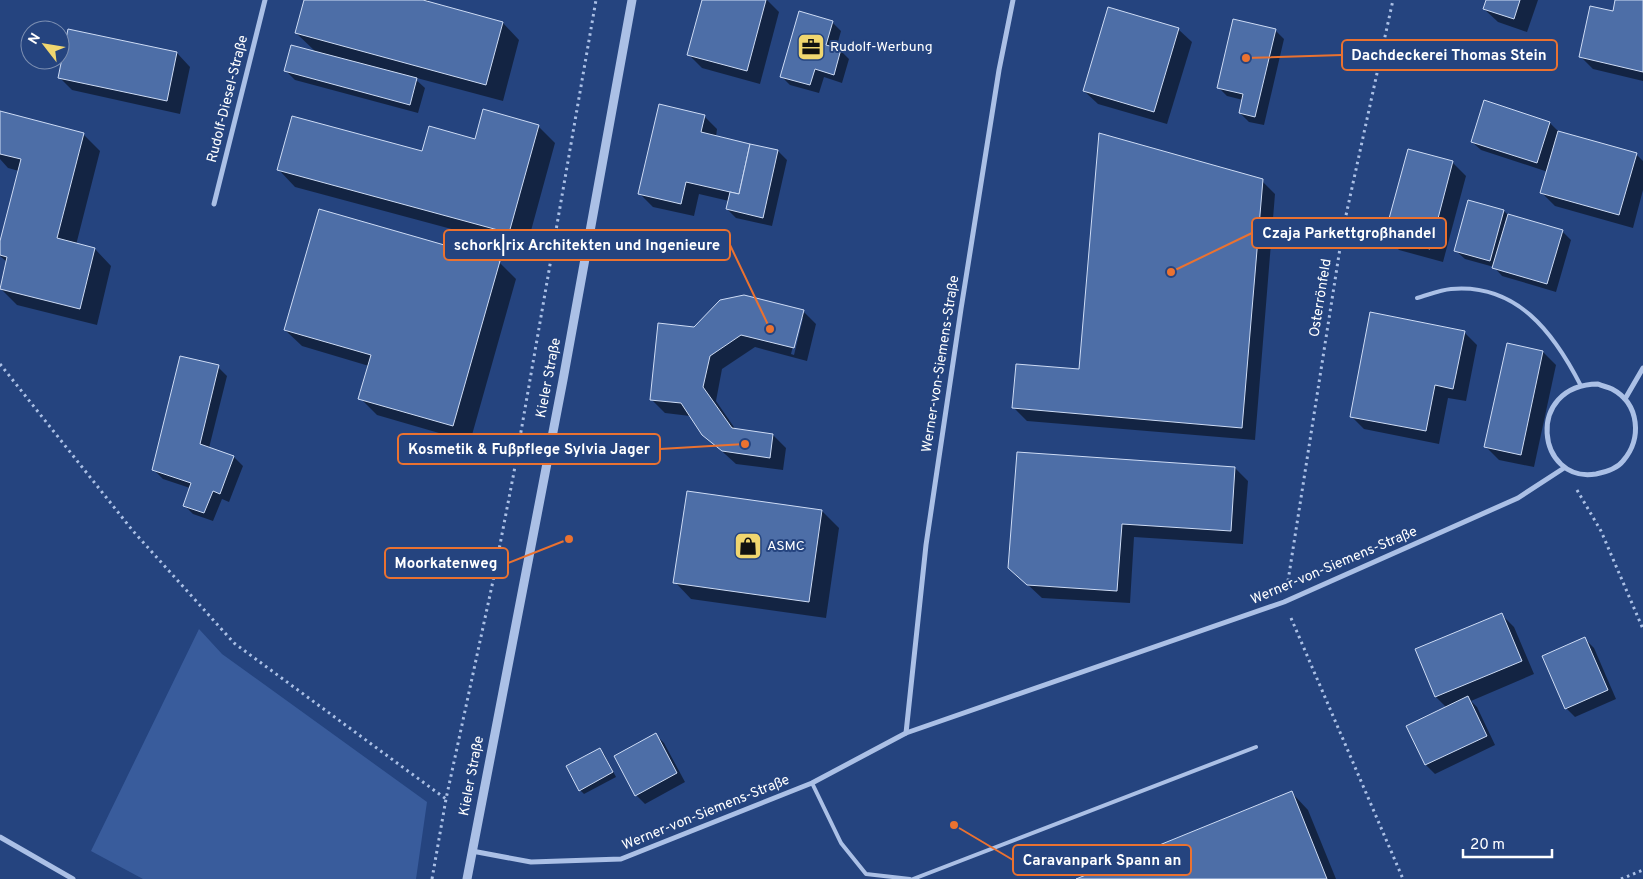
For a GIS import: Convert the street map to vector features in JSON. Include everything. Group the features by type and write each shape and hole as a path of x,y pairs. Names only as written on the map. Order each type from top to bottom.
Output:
{"street":[{"name":"Rudolf-Diesel-Straße","path":"214,204 265,0"},
{"name":"Kieler Straße","path":"467,879 563,380 632,0"},
{"name":"Werner-von-Siemens-Straße","path":"906,733 926,545 962,300 999,70 1013,0"},
{"path":"1625,399 1643,368"},
{"path":"1598,384 1613,389 1625,399 1636,420 1636,436 1631,451 1622,464 1607,472 1591,475 1564,468 1555,457 1548,443 1546,428 1549,414 1557,401 1569,390 1598,384"},
{"name":"Werner-von-Siemens-Straße","path":"472,851 531,862 621,859 812,783 906,733 1284,602 1518,498 1564,468"},
{"path":"0,837 73,879"}],"lane":[{"path":"1417,298 1450,289 1478,290 1506,297 1535,318 1558,344 1581,386"},
{"path":"812,783 841,843 866,874 912,879 1256,747"}],"path":[{"path":"432,879 446,799 497,563 596,0"},
{"name":"Osterrönfeld","path":"1284,602 1343,229 1393,0"},
{"path":"0,364 133,531 234,643 446,799"},
{"path":"1564,468 1601,531 1643,629"},
{"path":"1284,602 1403,879"},
{"path":"1621,879 1643,870"}],"shaded area":[{"path":"199,629 222,654 427,802 416,879 143,879 91,851"}],"building":[{"path":"304,0 423,0 503,22 486,85 295,33"},
{"path":"702,0 766,0 747,71 687,55"},
{"path":"1486,0 1520,0 1514,19 1483,9"},
{"path":"1615,0 1643,0 1643,72 1579,57 1590,6 1613,11"},
{"path":"1108,7 1179,28 1154,112 1083,91"},
{"name":"Rudolf-Werbung","path":"799,11 833,21 826,45 841,49 834,75 815,69 810,85 780,77"},
{"path":"1233,19 1276,29 1255,117 1239,113 1243,94 1217,88"},
{"path":"70,29 177,52 167,101 58,78 60,70 70,70"},
{"path":"291,45 417,78 410,105 284,71"},
{"path":"1484,100 1550,122 1537,163 1471,142"},
{"path":"659,104 705,115 701,132 750,144 739,194 686,182 681,204 638,194"},
{"path":"483,109 539,125 509,233 277,170 292,116 422,151 429,126 475,139"},
{"path":"0,111 84,133 57,238 95,248 80,309 0,289 7,257 0,255 0,241 21,159 0,154"},
{"path":"1558,131 1637,153 1619,215 1540,193"},
{"path":"1099,133 1263,179 1242,428 1012,408 1016,364 1079,369"},
{"path":"750,144 778,150 763,218 726,209 730,192 739,194"},
{"path":"1408,149 1453,161 1430,249 1384,237"},
{"path":"1468,200 1504,210 1490,261 1454,251"},
{"path":"319,209 500,261 453,426 358,399 371,355 284,330"},
{"path":"1508,214 1563,230 1547,284 1492,268"},
{"path":"744,295 804,310 794,348 741,335 710,356 703,387 732,428 773,434 770,458 722,451 702,435 681,403 650,400 658,323 694,327 720,300"},
{"path":"1370,312 1465,331 1453,389 1435,385 1426,431 1350,417"},
{"path":"1507,343 1543,351 1521,455 1484,447"},
{"path":"180,356 219,365 200,444 234,456 220,494 213,491 204,513 183,506 191,483 152,470"},
{"path":"1017,452 1235,467 1231,531 1122,524 1117,591 1027,585 1008,568"},
{"name":"ASMC","path":"687,491 822,510 809,602 673,583"},
{"path":"1502,613 1522,661 1435,697 1415,649"},
{"path":"1585,637 1608,690 1565,709 1542,656"},
{"path":"1468,696 1487,736 1425,765 1406,726"},
{"path":"656,733 677,773 635,796 614,756"},
{"path":"600,748 613,772 579,791 566,766"},
{"path":"1292,791 1327,879 1076,879"}],"place":[{"name":"Rudolf-Werbung","path":"811,47"},
{"name":"Dachdeckerei Thomas Stein","path":"1246,58"},
{"name":"Czaja Parkettgroßhandel","path":"1171,272"},
{"name":"schork|rix Architekten und Ingenieure","path":"770,329"},
{"name":"Kosmetik & Fußpflege Sylvia Jager","path":"745,444"},
{"name":"Moorkatenweg","path":"569,539"},
{"name":"ASMC","path":"748,546"},
{"name":"Caravanpark Spann an","path":"954,825"}]}
